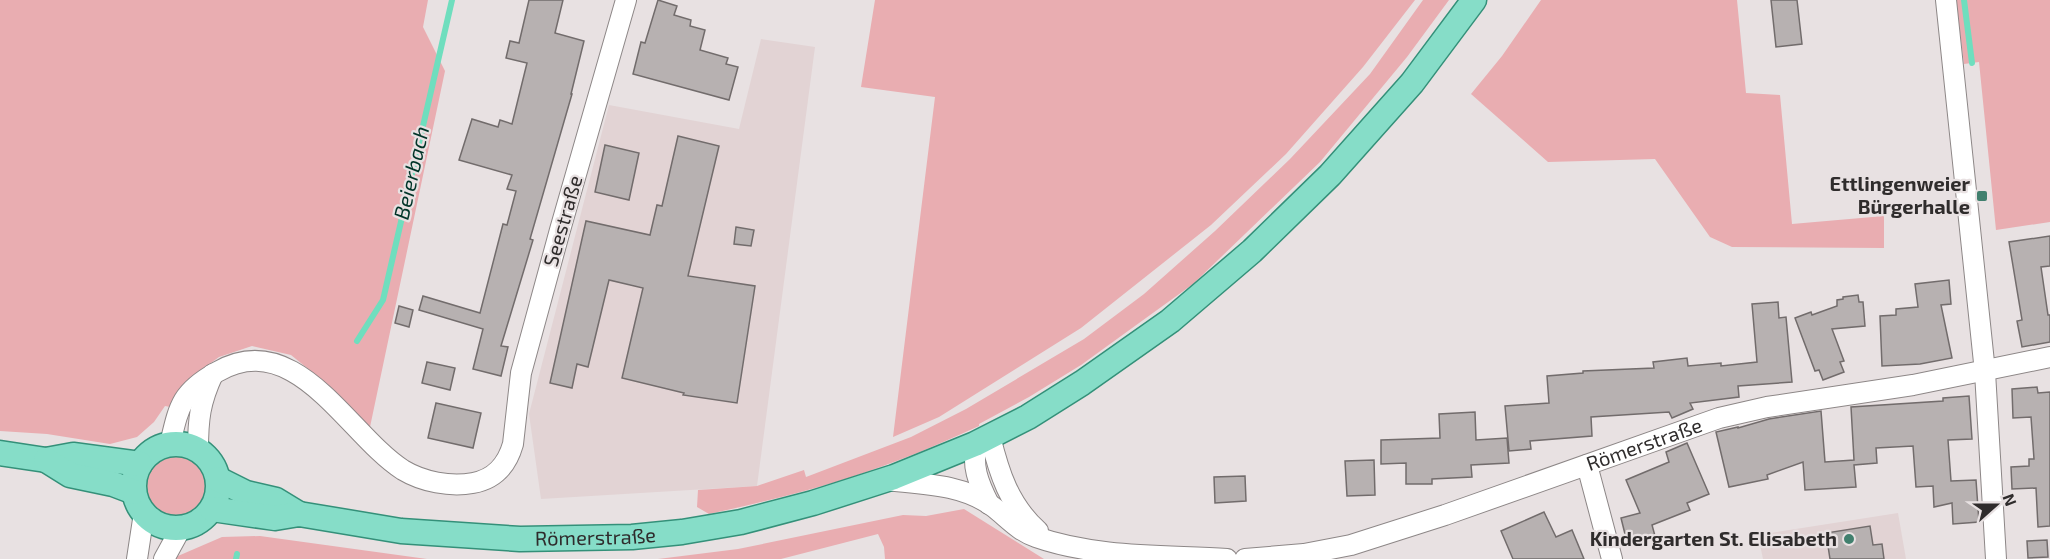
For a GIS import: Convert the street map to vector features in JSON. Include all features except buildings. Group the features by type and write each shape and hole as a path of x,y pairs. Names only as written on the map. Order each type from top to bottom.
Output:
{"main road":[{"name":"Römerstraße","path":"212,509 275,518 299,514 401,531 520,538 632,537 682,532 741,522 813,504 886,480 984,440 1046,406 1165,325 1252,251 1330,175 1412,82 1474,0"},
{"path":"46,460 70,475 113,484 139,503 160,525 181,528 199,522 212,509 219,489 214,468 208,458 189,446 170,444 158,448 148,454 140,464 134,482 139,503"},
{"path":"0,453 46,460 73,455 140,464"},
{"name":"Römerstraße","path":"218,479 246,493 276,500 299,514"}],"street":[{"name":"Seestraße","path":"213,374 223,368 244,362 267,361 297,373 322,393 390,460 418,477 435,482 464,484 488,479 504,465 513,444 521,373 626,0"},
{"path":"1946,0 1985,372 1996,559"},
{"name":"Römerstraße","path":"1245,559 1304,554 1351,545 1445,515 1719,418 1767,407 1985,372 2050,357"},
{"path":"170,444 177,413 184,399 199,382 213,374"},
{"path":"198,450 198,418 213,374"},
{"path":"984,440 974,454 974,464 989,504"},
{"path":"984,440 1015,505 1031,524 1053,541"},
{"path":"1587,465 1612,559"},
{"name":"Römerstraße","path":"886,480 960,489 989,504 1026,533 1086,549 1227,559"},
{"path":"137,559 139,503"},
{"path":"164,559 181,528"}],"shaded area":[{"name":"Beierbach","path":"0,0 428,0 423,27 445,71 370,427 333,389 291,355 252,346 219,357 192,377 175,408 165,406 154,422 137,437 110,444 47,434 0,431"},
{"path":"875,0 1415,0 1363,67 1286,154 1211,225 1081,328 939,417 893,437 935,97 861,87"},
{"path":"1423,0 1449,0 1407,57 1320,162 1193,284 1081,365 979,426 876,469 805,491 709,514 697,507 698,490 757,486 804,470 806,477 911,437 966,409 1084,339 1144,294 1215,231 1290,159 1370,74"},
{"path":"1541,0 1737,0 1746,93 1780,95 1792,224 1884,216 1884,248 1732,247 1710,237 1655,159 1548,162 1471,94 1502,56"},
{"path":"1956,0 2050,0 2050,222 1996,230 1979,62 1964,64"},
{"path":"761,39 815,47 757,486 541,499 529,414 609,105 739,129"},
{"path":"175,455 197,464 206,486 197,508 175,517 153,508 144,486 153,464"},
{"path":"964,509 1044,559 885,559 884,547 878,534 781,559 658,559 738,549 903,515 926,516"},
{"path":"1898,513 1906,559 1763,559 1758,535"},
{"path":"260,536 427,559 171,559 222,537"}],"waterway":[{"name":"Beierbach","path":"357,341 383,300 452,0"},
{"path":"1964,0 1972,63"},
{"name":"Beierbach","path":"236,559 237,554"}],"place":[{"name":"Ettlingenweier Bürgerhalle","path":"1982,196"},
{"name":"Kindergarten St. Elisabeth","path":"1849,539"}]}
